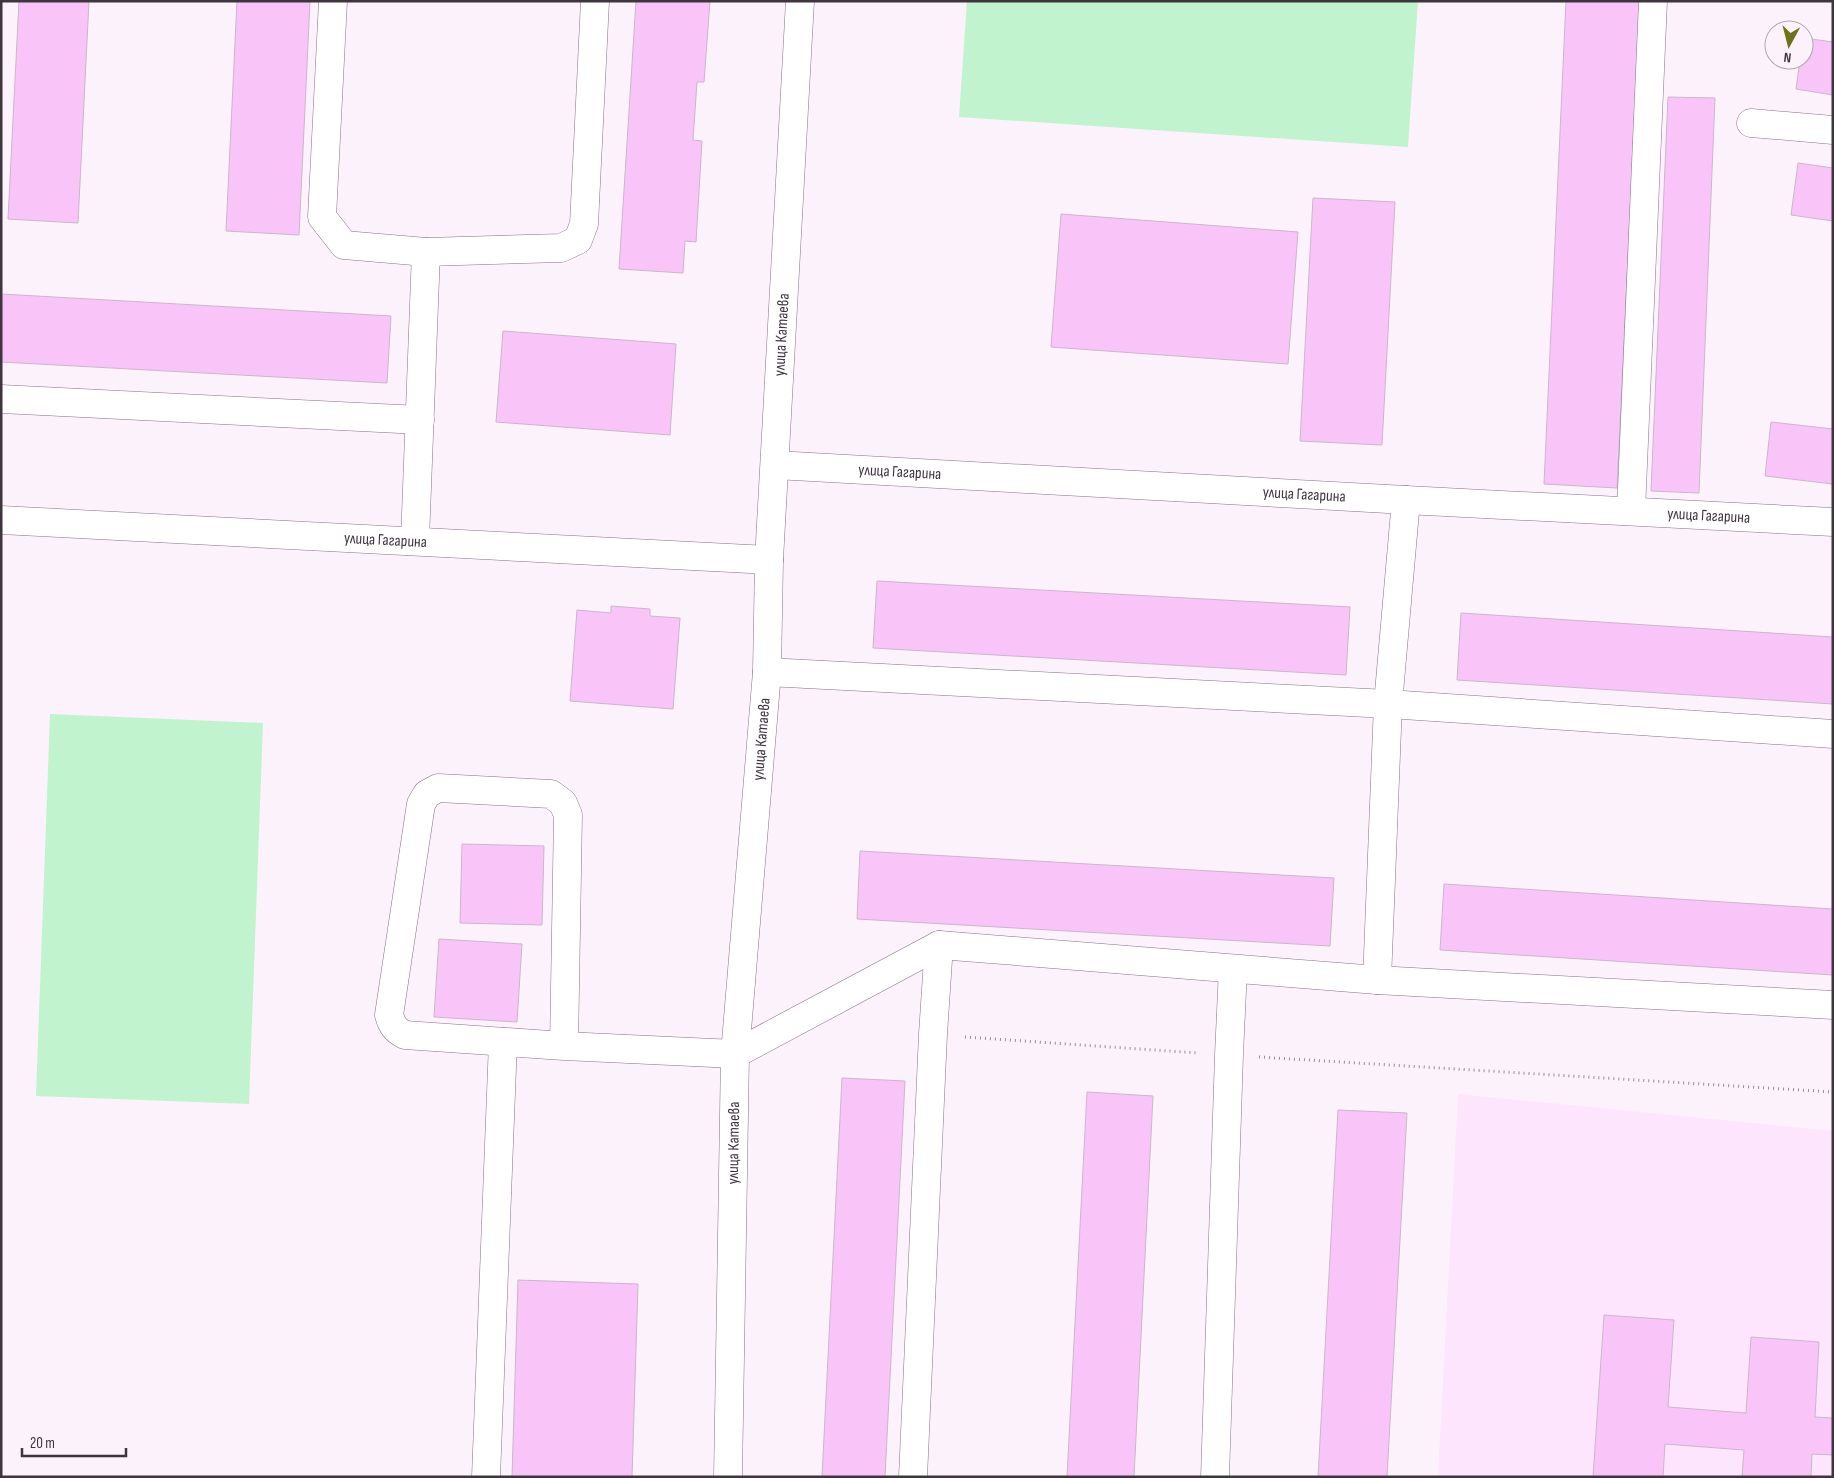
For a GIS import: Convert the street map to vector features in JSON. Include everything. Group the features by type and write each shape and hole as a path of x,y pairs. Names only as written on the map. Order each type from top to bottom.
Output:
{"street":[{"path":"333,1 322,217 344,244 426,252 561,248 578,240 584,224 595,1"},
{"name":"улица Катаева","path":"728,1477 735,1054 767,672 769,560 800,1"},
{"path":"1631,511 1654,1"},
{"path":"1751,123 1833,130"},
{"path":"415,540 426,252"},
{"path":"1,399 420,420"},
{"name":"улица Гагарина","path":"775,464 1833,522"},
{"path":"1377,980 1388,704 1406,500"},
{"name":"улица Гагарина","path":"1,520 415,540 769,560"},
{"path":"767,672 1388,704 1833,734"},
{"path":"564,1046 568,815 563,803 551,794 438,788 427,794 421,804 390,1015 392,1024 397,1031 405,1035 564,1046 735,1054 940,945 1377,980 1833,1005"},
{"path":"913,1477 933,1034 940,945"},
{"path":"1215,1477 1229,1055 1234,969"},
{"path":"486,1477 503,1042"}],"path":[{"path":"933,1034 1229,1055 1833,1092"}],"shaded area":[{"path":"1458,1094 1833,1131 1833,1477 1438,1477"}],"green space":[{"path":"967,1 1418,1 1408,147 959,117"},
{"path":"50,714 263,723 249,1104 36,1096"}],"building":[{"path":"19,1 89,1 78,223 8,219"},
{"path":"237,1 310,1 299,235 226,231"},
{"path":"636,1 710,1 704,82 697,82 693,140 702,141 696,242 685,241 683,273 619,269"},
{"path":"1566,1 1640,1 1617,488 1544,484"},
{"path":"1814,39 1833,42 1833,95 1796,89 1799,70 1814,70"},
{"path":"1668,97 1715,98 1699,493 1651,491"},
{"path":"1798,163 1833,168 1833,221 1791,215"},
{"path":"1313,198 1395,202 1382,445 1300,441"},
{"path":"1061,214 1298,232 1288,364 1051,347"},
{"path":"1,294 391,316 387,383 1,362"},
{"path":"503,331 676,344 670,435 496,422"},
{"path":"1771,422 1833,429 1833,484 1765,476"},
{"path":"877,581 1350,607 1346,675 873,648"},
{"path":"611,606 650,609 650,616 680,618 673,709 570,701 577,610 611,613"},
{"path":"1461,613 1833,637 1833,704 1457,680"},
{"path":"462,844 544,846 542,925 460,923"},
{"path":"860,851 1334,878 1330,946 857,919"},
{"path":"1444,884 1833,909 1833,975 1440,950"},
{"path":"439,939 522,944 517,1022 434,1017"},
{"path":"842,1078 905,1081 885,1477 822,1477"},
{"path":"1087,1092 1153,1096 1134,1477 1067,1477"},
{"path":"1338,1110 1407,1113 1387,1477 1318,1477"},
{"path":"518,1280 638,1284 632,1477 512,1477"},
{"path":"1604,1315 1674,1320 1668,1407 1746,1413 1751,1337 1819,1342 1815,1417 1833,1418 1833,1455 1812,1454 1811,1477 1742,1477 1744,1450 1665,1444 1663,1477 1593,1477"}]}
